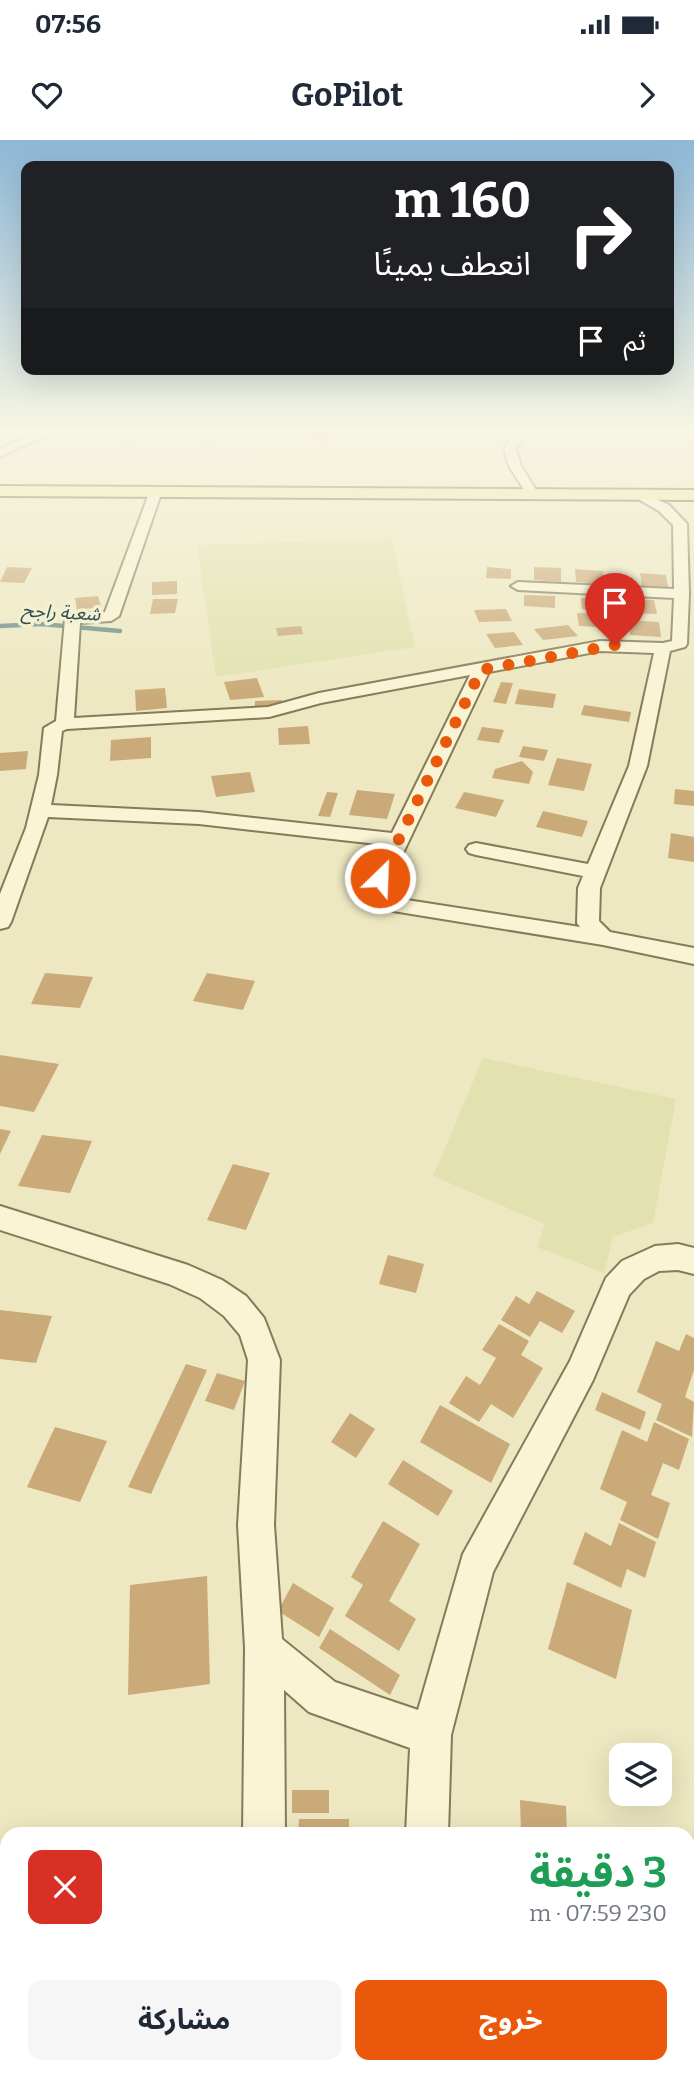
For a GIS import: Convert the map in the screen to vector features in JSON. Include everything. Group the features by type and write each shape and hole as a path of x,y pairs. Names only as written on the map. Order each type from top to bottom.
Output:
{"street":[{"path":"65,724 73,620 111,616 146,518"},
{"path":"0,922 36,828 48,775 53,728 65,724 269,712 319,698 600,646 663,648 679,644 683,518"},
{"path":"518,586 682,593"},
{"path":"603,937 588,923 589,888 638,766 663,648"},
{"path":"481,670 397,840 380,878 381,889 389,899 401,906 603,937 694,956"},
{"path":"49,811 199,818 397,840"},
{"path":"476,849 596,872"},
{"path":"0,1219 177,1274 200,1284 235,1306 253,1328 264,1360 256,1525 264,1648 264,1827"},
{"path":"427,1827 430,1735 476,1567 582,1370 617,1287 633,1270 656,1259 678,1257 694,1261"},
{"path":"264,1648 323,1698 430,1735"}],"green space":[{"path":"392,539 415,647 216,677 197,545"},
{"path":"483,1058 676,1099 653,1223 613,1237 604,1273 537,1247 545,1224 433,1176"}],"building":[{"path":"7,567 32,568 24,583 0,582"},
{"path":"487,567 511,569 511,579 486,578"},
{"path":"534,567 561,568 561,582 534,580"},
{"path":"575,569 603,571 604,584 576,582"},
{"path":"640,573 666,575 668,587 642,586"},
{"path":"177,581 177,594 152,595 152,582"},
{"path":"524,595 555,596 555,608 524,606"},
{"path":"98,596 101,607 77,610 75,598"},
{"path":"581,598 613,599 615,611 582,609"},
{"path":"153,599 178,599 175,613 150,614"},
{"path":"627,599 654,600 657,614 629,613"},
{"path":"506,609 512,621 479,622 474,610"},
{"path":"577,613 608,614 610,628 579,626"},
{"path":"629,620 659,622 661,637 630,635"},
{"path":"568,625 578,636 543,640 534,629"},
{"path":"301,626 303,634 278,636 276,628"},
{"path":"514,632 523,645 495,648 486,634"},
{"path":"257,678 264,697 230,700 224,682"},
{"path":"501,682 513,683 506,704 493,702"},
{"path":"165,688 167,708 136,711 135,690"},
{"path":"519,689 556,694 553,708 515,704"},
{"path":"282,700 283,706 255,707 255,701"},
{"path":"584,705 631,712 629,722 581,715"},
{"path":"308,726 310,744 279,745 278,728"},
{"path":"482,727 504,730 499,743 477,740"},
{"path":"151,737 151,758 110,761 111,740"},
{"path":"523,746 548,750 544,761 519,757"},
{"path":"28,751 26,769 0,771 0,753"},
{"path":"557,758 592,764 584,791 548,785"},
{"path":"522,761 533,772 529,784 492,778 495,769"},
{"path":"250,772 255,792 216,797 211,776"},
{"path":"675,789 694,791 694,806 674,804"},
{"path":"357,790 395,794 387,819 349,815"},
{"path":"327,792 338,793 330,817 318,816"},
{"path":"464,792 504,800 496,817 455,808"},
{"path":"543,811 588,821 582,837 536,827"},
{"path":"671,833 694,837 694,862 668,858"},
{"path":"45,973 93,977 80,1008 31,1004"},
{"path":"207,973 255,981 243,1010 193,1001"},
{"path":"0,1055 59,1064 34,1112 0,1106"},
{"path":"0,1129 11,1131 0,1154"},
{"path":"42,1135 92,1141 70,1193 18,1186"},
{"path":"233,1164 270,1173 246,1230 207,1220"},
{"path":"388,1255 424,1264 416,1293 379,1284"},
{"path":"537,1291 575,1311 562,1333 540,1321 530,1337 501,1320 516,1296 529,1304"},
{"path":"0,1310 52,1316 36,1363 0,1359"},
{"path":"499,1324 529,1341 521,1355 543,1368 513,1418 491,1404 479,1422 449,1403 466,1376 480,1385 496,1358 482,1350"},
{"path":"686,1334 694,1338 694,1370 685,1397 694,1402 692,1437 656,1420 662,1404 637,1392 656,1341 679,1351"},
{"path":"186,1364 207,1370 151,1494 128,1487"},
{"path":"217,1373 245,1381 234,1410 205,1401"},
{"path":"602,1392 646,1412 640,1430 595,1410"},
{"path":"440,1405 510,1444 491,1483 420,1442"},
{"path":"350,1413 375,1429 356,1458 331,1442"},
{"path":"654,1422 689,1439 679,1470 663,1463 651,1495 670,1503 658,1539 620,1520 627,1502 600,1489 622,1430 647,1442"},
{"path":"55,1427 107,1441 80,1502 27,1487"},
{"path":"403,1460 453,1491 438,1516 388,1484"},
{"path":"383,1521 420,1544 389,1601 416,1619 399,1651 345,1616 363,1585 351,1577"},
{"path":"619,1523 656,1542 645,1578 627,1569 621,1588 573,1564 585,1532 611,1546"},
{"path":"207,1576 210,1684 128,1695 130,1585"},
{"path":"567,1582 632,1610 616,1679 548,1649"},
{"path":"293,1583 334,1608 319,1637 278,1611"},
{"path":"330,1629 400,1675 390,1695 319,1648"},
{"path":"292,1790 329,1790 329,1813 292,1813"},
{"path":"520,1800 566,1806 567,1827 521,1827"},
{"path":"299,1819 349,1819 349,1827 298,1827"}],"waterway":[{"name":"شعبة راجح","path":"0,626 41,624 120,631"}],"route":[{"path":"380,878 481,670 615,645"}]}
